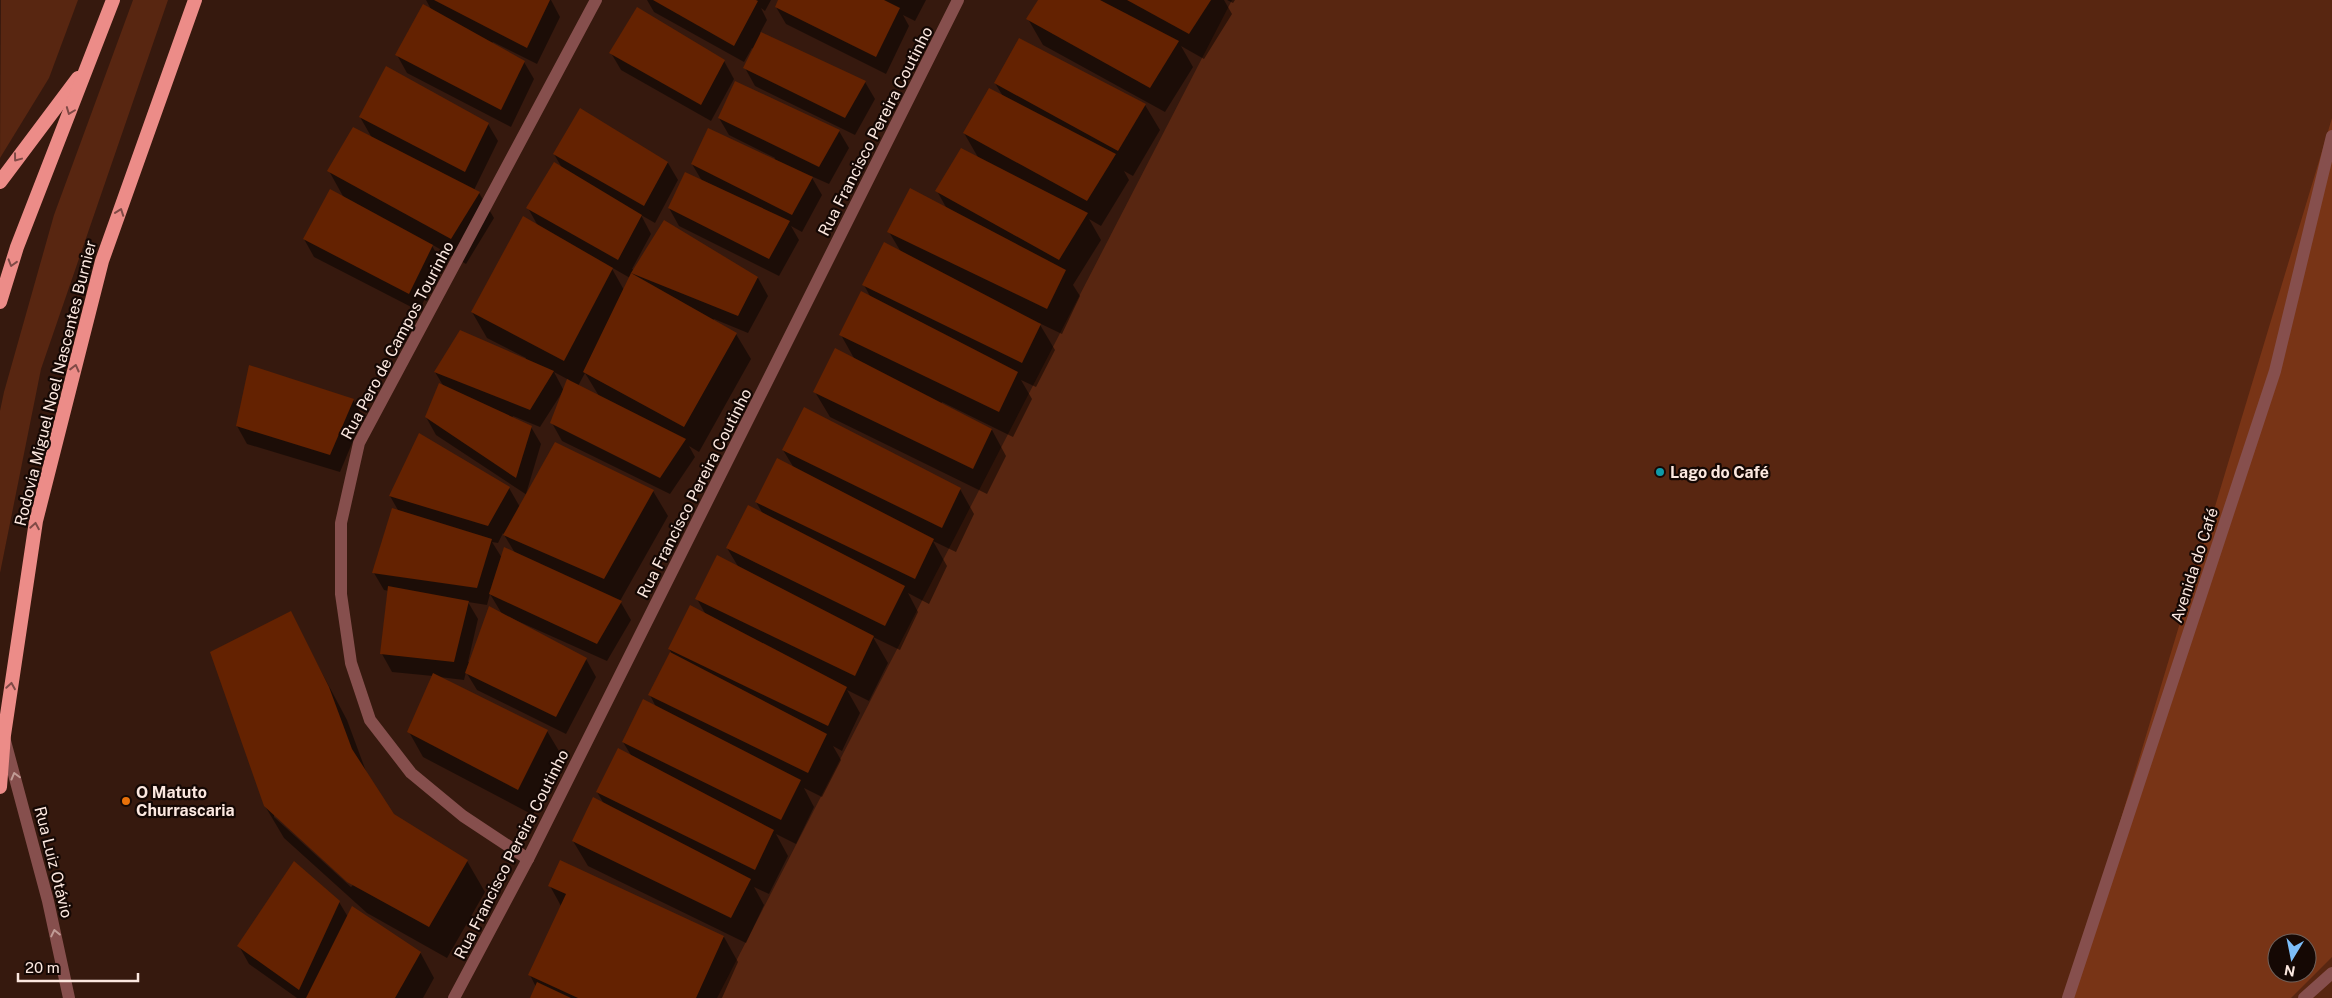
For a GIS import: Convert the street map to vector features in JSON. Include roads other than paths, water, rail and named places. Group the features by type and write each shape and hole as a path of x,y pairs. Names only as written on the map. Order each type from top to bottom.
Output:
{"highway":[{"path":"0,302 17,246 89,64 112,0"},
{"name":"Rodovia Miguel Noel Nascentes Burnier","path":"0,787 4,735 36,521 102,261 195,0"},
{"path":"0,182 89,64"}],"street":[{"name":"Rua Pero de Campos Tourinho","path":"528,860 463,816 411,773 370,720 351,663 341,594 341,523 359,443 596,0"},
{"name":"Rua Francisco Pereira Coutinho","path":"454,998 528,860 958,0"},
{"name":"Avenida do Café","path":"2068,998 2274,371 2332,136"},
{"name":"Rua Luiz Otávio","path":"4,735 48,901 69,998"},
{"path":"2304,998 2332,974"}],"place":[{"name":"Lago do Café","path":"1660,472"},
{"name":"O Matuto Churrascaria","path":"126,801"}]}
